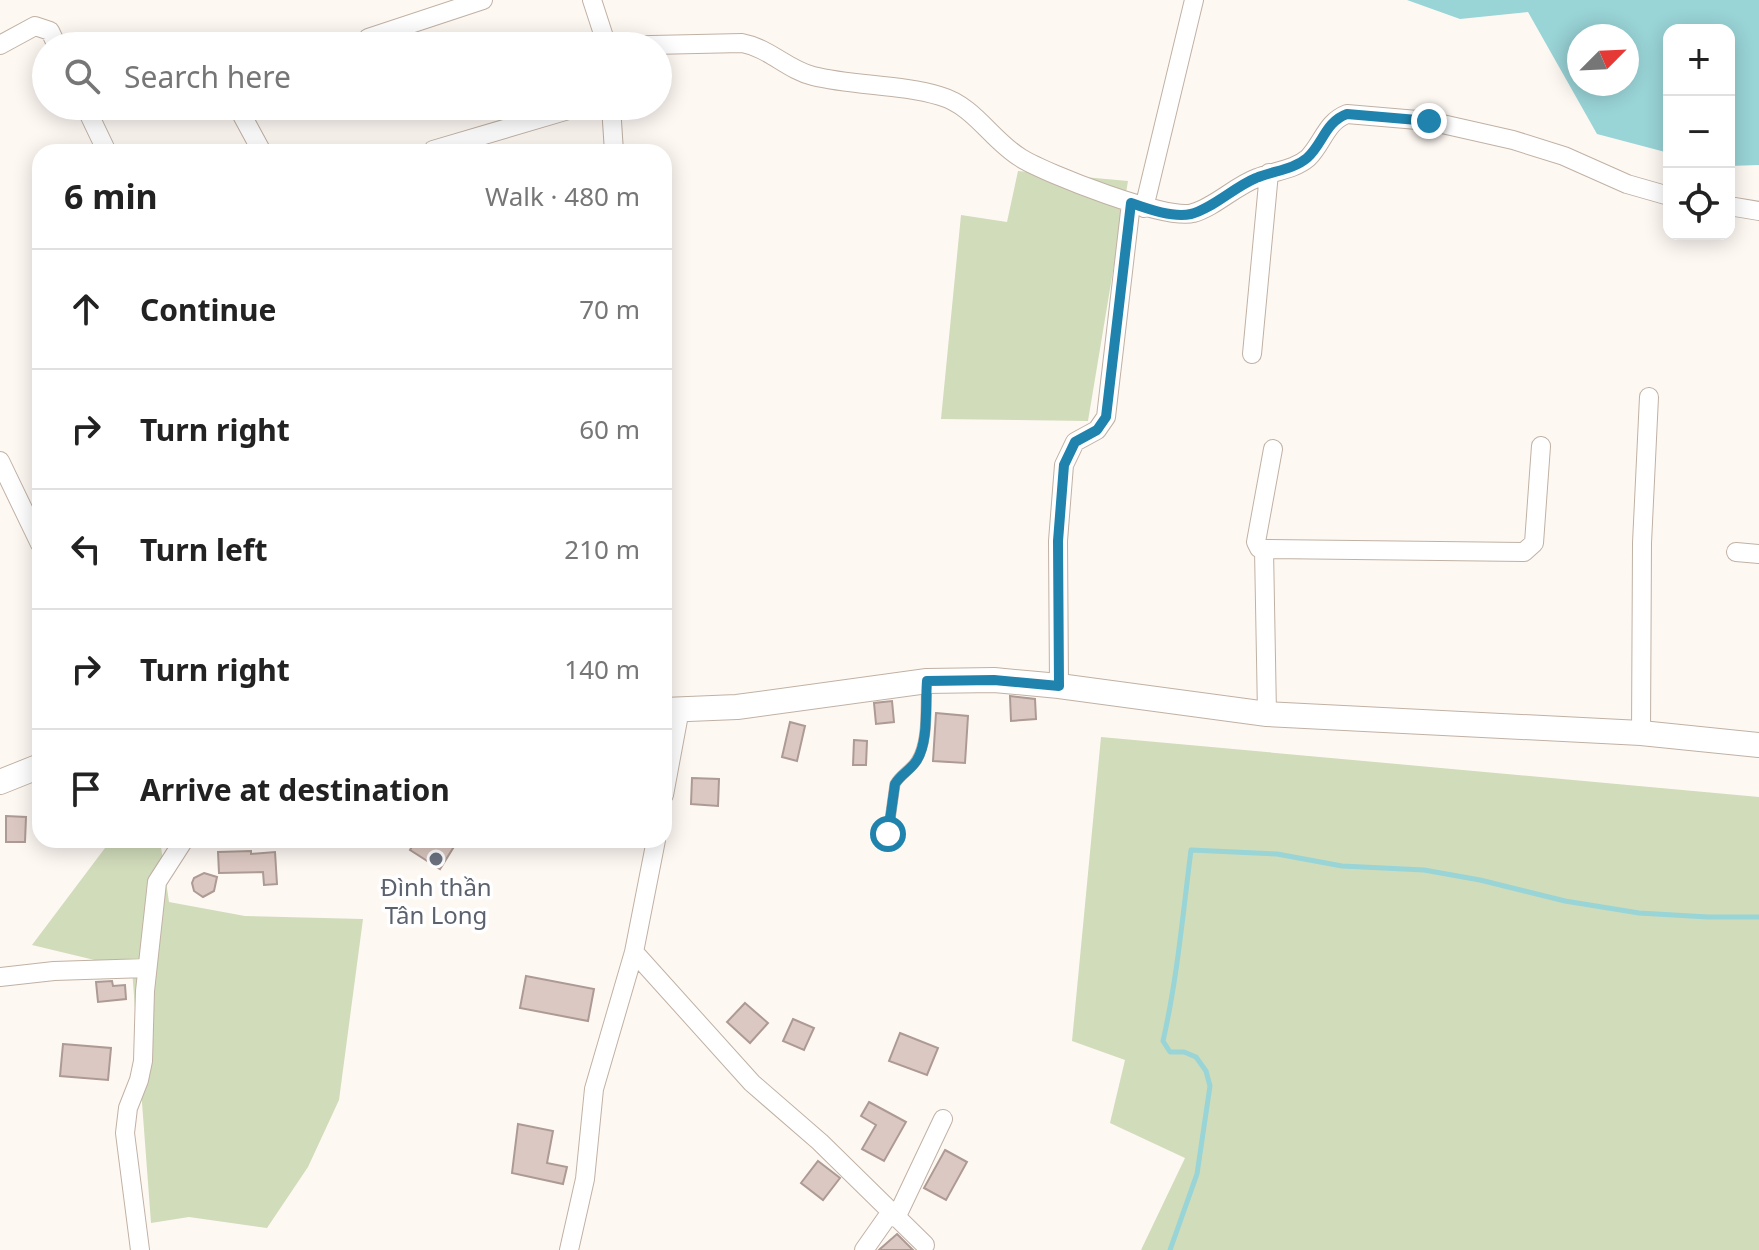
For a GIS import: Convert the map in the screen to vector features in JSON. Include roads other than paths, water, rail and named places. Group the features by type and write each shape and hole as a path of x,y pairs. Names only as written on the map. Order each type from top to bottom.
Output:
{"street":[{"path":"592,0 602,32"},
{"path":"1059,686 1058,541 1064,465 1075,442 1097,430 1106,417 1137,205 1194,0"},
{"path":"386,32 473,2"},
{"path":"0,45 35,26 50,32"},
{"path":"672,45 742,43 756,46 808,75 939,96 964,107 1023,160 1137,205 1180,215 1192,214 1235,188 1297,165 1309,156 1330,124 1347,114 1429,121 1513,140 1564,156 1627,184 1663,194"},
{"path":"92,120 103,144"},
{"path":"245,120 258,144"},
{"path":"453,144 535,120"},
{"path":"612,120 613,144"},
{"path":"1252,354 1269,173"},
{"path":"1735,207 1759,211"},
{"path":"1641,733 1642,543 1649,397"},
{"path":"1273,449 1256,542 1259,548 1524,552 1534,543 1541,446"},
{"path":"0,461 32,527"},
{"path":"1264,549 1267,714"},
{"path":"1736,552 1759,554"},
{"path":"672,710 737,707 927,681 994,680 1267,714 1641,733 1759,745"},
{"path":"0,782 32,769"},
{"path":"140,1250 125,1133 128,1108 143,1061 147,968 157,882 179,848"},
{"path":"569,1250 585,1179 594,1089 634,952 654,848"},
{"path":"634,952 752,1083 820,1142 925,1245"},
{"path":"0,977 54,971 147,968"},
{"path":"864,1250 893,1215 943,1119"}],"lane":[{"path":"888,834 895,784 912,767 922,748 927,681"}],"water":[{"path":"1407,0 1759,0 1759,165 1735,166 1735,24 1663,24 1663,151 1597,134 1576,96 1639,96 1639,24 1567,24 1567,81 1528,12 1460,19"}],"waterway":[{"path":"1170,1250 1197,1174 1210,1086 1206,1071 1196,1057 1184,1052 1170,1052 1163,1041 1176,970 1191,850 1277,854 1342,866 1424,870 1565,901 1639,913 1759,917"}],"place":[{"name":"Đình thần Tân Long","path":"436,859"}]}
